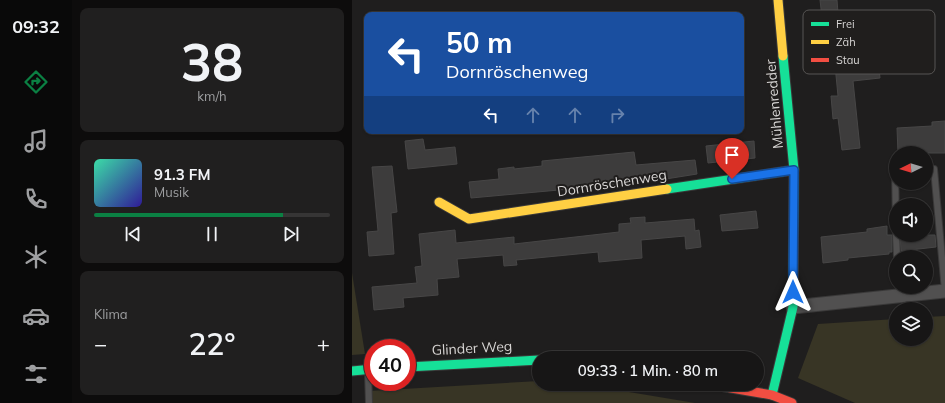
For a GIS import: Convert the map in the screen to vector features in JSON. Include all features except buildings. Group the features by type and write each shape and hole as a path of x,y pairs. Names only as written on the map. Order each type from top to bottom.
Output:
{"street":[{"name":"Mühlenredder","path":"772,395 793,307 794,170 778,0"},
{"name":"Dornröschenweg","path":"439,202 469,219 794,170"},
{"path":"933,291 945,291"},
{"path":"793,307 889,292"},
{"name":"Glinder Weg","path":"416,367 532,360"},
{"path":"352,371 364,370"},
{"path":"749,391 772,395 792,403"}],"lane":[{"path":"934,169 945,291"},
{"path":"369,403 370,391"}],"shaded area":[{"path":"352,273 364,354 352,355"},
{"path":"945,316 945,403 855,403 798,378 818,324 889,319 889,346 933,346 933,317"},
{"path":"532,381 532,391 623,391 695,403 369,403 369,391 416,391 416,388"}],"traffic: fast":[{"path":"772,395 793,307 794,170 783,56"},
{"path":"667,189 794,170"},
{"path":"416,367 532,360"},
{"path":"352,371 364,370"}],"traffic: slow":[{"path":"778,0 783,56"},
{"path":"439,202 469,219 667,189"}],"traffic: jam":[{"path":"749,391 772,395 792,403"}],"route":[{"path":"732,179 794,170 793,292"}]}
